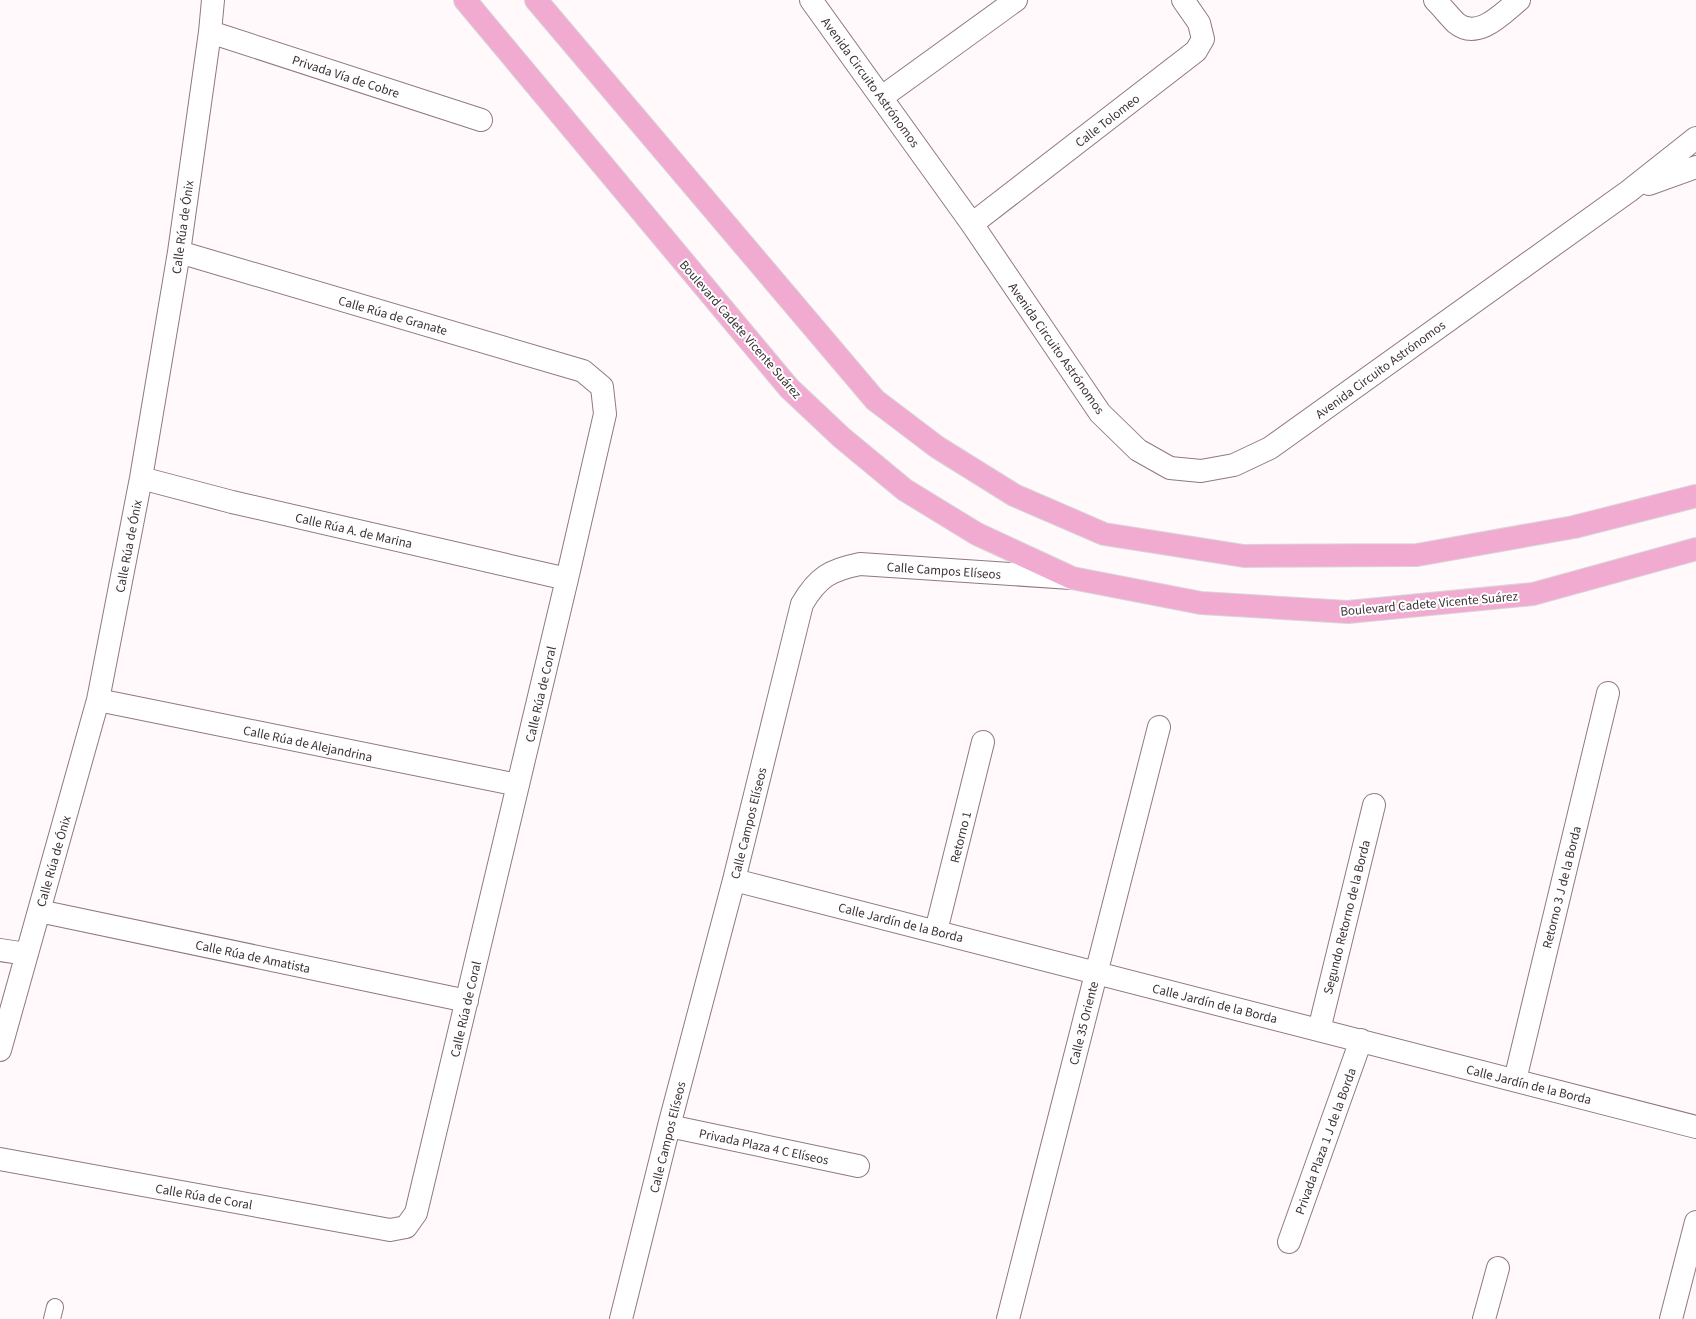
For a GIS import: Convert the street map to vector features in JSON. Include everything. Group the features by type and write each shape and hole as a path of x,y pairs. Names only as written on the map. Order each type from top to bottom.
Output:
{"main road":[{"name":"Boulevard Cadete Vicente Suárez","path":"465,0 789,388 841,437 905,490 977,534 1072,578 1201,602 1348,612 1533,594 1696,549"},
{"path":"536,0 875,400 937,447 1014,495 1104,534 1244,556 1417,555 1574,527 1696,496"}],"street":[{"name":"Calle Rúa de Ónix","path":"0,1050 98,700 141,478 179,252 210,32 213,0"},
{"name":"Avenida Circuito Astrónomos","path":"811,0 972,224 1100,413 1138,450 1170,468 1201,471 1234,466 1270,448 1629,191 1696,138"},
{"path":"882,97 1016,0"},
{"name":"Calle Tolomeo","path":"972,224 1196,51 1203,39 1199,23 1183,0"},
{"path":"1435,0 1457,24 1470,30 1484,27 1520,0"},
{"name":"Privada Vía de Cobre","path":"210,32 481,120"},
{"name":"Avenida Circuito Astrónomos","path":"1629,191 1696,167"},
{"name":"Calle Rúa de Granate","path":"179,252 583,371 602,387"},
{"name":"Calle Rúa de Coral","path":"0,1159 390,1230 406,1227 416,1213 567,579 605,414 602,387"},
{"name":"Calle Rúa A. de Marina","path":"141,478 232,502 567,579"},
{"name":"Calle Campos Elíseos","path":"621,1319 669,1126 734,880 802,604 811,588 826,576 840,568 860,564 1072,578"},
{"name":"Retorno 3 J de la Borda","path":"1515,1080 1608,693"},
{"name":"Calle Rúa de Alejandrina","path":"98,700 518,786"},
{"name":"Calle 35 Oriente","path":"1008,1319 1159,727"},
{"name":"Retorno 1","path":"936,931 983,742"},
{"name":"Segundo Retorno de la Borda","path":"1318,1030 1374,805"},
{"name":"Calle Jardín de la Borda","path":"734,880 1696,1126"},
{"name":"Calle Rúa de Amatista","path":"39,911 467,1001"},
{"path":"0,950 27,954"},
{"name":"Privada Plaza 1 J de la Borda","path":"1288,1242 1360,1040"},
{"name":"Privada Plaza 4 C Elíseos","path":"669,1126 858,1166"},
{"path":"1671,1319 1696,1222"},
{"path":"1484,1319 1498,1268"}]}
